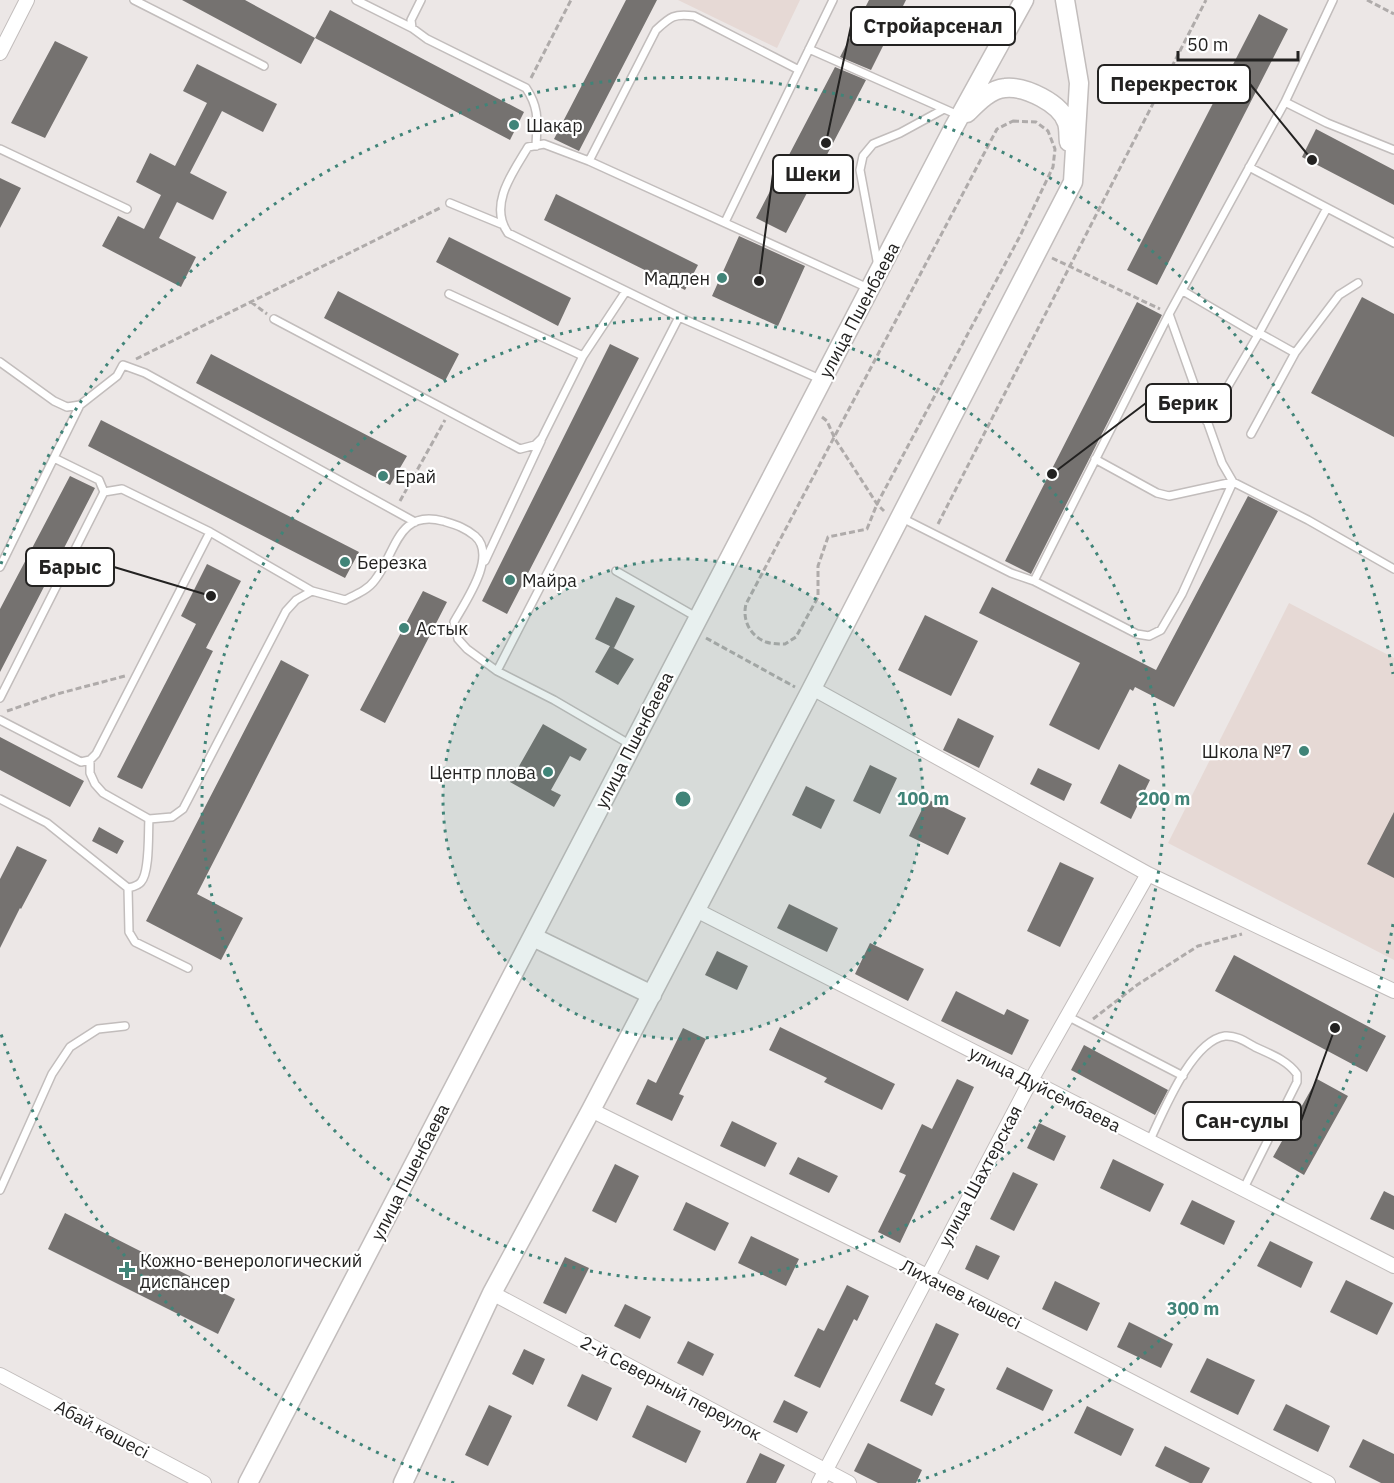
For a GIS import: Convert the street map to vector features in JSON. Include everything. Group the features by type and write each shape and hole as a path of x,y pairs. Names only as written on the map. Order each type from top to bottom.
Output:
{"main road":[{"name":"улица Пшенбаева","path":"248,1483 870,289 953,117 1024,0"},
{"path":"403,1483 492,1293 811,691 1073,182 1078,83 1065,0"},
{"path":"953,117 1004,87 1028,91 1050,103 1067,122 1073,182"},
{"path":"533,937 651,995"}],"street":[{"path":"0,53 27,0"},
{"path":"811,691 1148,874 1394,991"},
{"name":"улица Шахтерская","path":"822,1477 1030,1082 1148,874"},
{"name":"улица Дуйсембаева","path":"696,910 1394,1266"},
{"name":"Лихачев көшесі","path":"591,1110 927,1276 1328,1483"},
{"name":"2-й Северный переулок","path":"492,1293 822,1477 849,1483"},
{"name":"Абай көшесі","path":"0,1376 204,1483"}],"lane":[{"path":"135,0 264,66"},
{"path":"356,0 412,28 427,39 526,88 535,101 536,146"},
{"path":"412,28 411,20 421,0"},
{"path":"725,222 833,0"},
{"path":"1034,581 1169,314 1285,102 1333,0"},
{"path":"589,161 656,30 679,14 694,16 799,70"},
{"path":"809,49 953,117"},
{"path":"1285,102 1327,123 1394,150"},
{"path":"879,271 860,170 862,156 873,144 953,117"},
{"path":"822,380 679,317 508,234 501,224 500,214 505,184 528,147 544,144 589,161 870,289"},
{"path":"0,149 127,209"},
{"path":"1250,167 1394,243"},
{"path":"450,203 501,224"},
{"path":"1207,422 1327,208"},
{"path":"1251,434 1296,353 1339,294 1358,283"},
{"path":"626,291 583,356 542,438 482,569 454,622 458,639 467,649 497,671 554,700 631,746"},
{"path":"1183,291 1296,353"},
{"path":"449,294 583,356"},
{"path":"1169,314 1222,463 1233,482 1308,520 1394,569"},
{"path":"497,671 679,317"},
{"path":"274,319 520,449 535,445 542,438"},
{"path":"0,362 54,402 67,407 80,405"},
{"path":"0,567 80,405 117,376 123,365 145,374 415,522"},
{"path":"0,698 104,492 99,480 54,458"},
{"path":"1095,459 1157,493 1169,496 1233,482"},
{"path":"898,521 933,534 1011,573 1034,581 1137,633 1149,636 1161,630 1182,594 1233,482"},
{"path":"104,492 122,489 210,532 312,591 345,600 373,583 380,574 401,532 415,522 428,517 464,527 480,541 484,553 482,569"},
{"path":"0,720 81,762 90,760 96,754 210,532"},
{"path":"616,571 695,624"},
{"path":"90,760 90,773 95,784 104,793 149,819 172,817 183,809 286,611 296,600 312,591"},
{"path":"0,799 47,823 128,888 141,882 146,871 149,819"},
{"path":"128,888 129,932 135,942 188,968"},
{"path":"1067,1016 1183,1076"},
{"path":"0,1190 52,1074 70,1047 98,1029 125,1026"},
{"path":"1149,1142 1191,1061 1204,1046 1224,1036 1237,1037 1291,1065 1297,1074 1297,1082 1243,1190"}],"path":[{"path":"526,88 571,0"},
{"path":"933,534 1206,0"},
{"path":"1367,0 1394,14"},
{"path":"1013,121 1036,122 1048,131 1055,148 1053,167 1020,236 877,504 867,528 828,537 818,566 818,597 796,637 785,644 766,642 753,634 746,624 744,613 746,604 835,439 997,129 1013,121"},
{"path":"123,365 450,203"},
{"path":"1038,250 1169,314"},
{"path":"251,302 274,319"},
{"path":"808,407 827,421 835,439 877,504 898,521"},
{"path":"395,511 450,412"},
{"path":"695,624 811,691"},
{"path":"0,713 57,694 138,673"},
{"path":"1084,1025 1110,1008 1137,985 1198,946 1263,929"}],"shaded area":[{"path":"678,0 800,0 777,48"},
{"name":"Школа №7","path":"1289,603 1394,658 1394,960 1168,843"}],"building":[{"path":"182,0 245,0 315,38 301,64"},
{"path":"626,0 657,0 579,151 554,139"},
{"path":"869,0 906,0 871,70 840,57"},
{"path":"330,10 524,112 510,140 315,38"},
{"path":"1259,14 1288,29 1157,285 1127,270"},
{"path":"55,41 88,57 45,138 11,123"},
{"path":"197,64 277,104 263,132 222,111 190,173 227,192 213,220 177,202 159,238 196,257 181,287 102,246 118,216 144,229 161,195 136,182 150,153 175,166 207,103 183,91"},
{"path":"835,67 866,80 786,233 756,218"},
{"path":"1316,129 1394,170 1394,205 1302,157"},
{"path":"0,178 21,188 0,228"},
{"path":"556,194 698,265 685,290 544,220"},
{"path":"739,236 805,266 778,326 712,296"},
{"path":"449,237 571,298 558,326 436,262"},
{"path":"338,291 459,354 445,381 324,318"},
{"path":"1362,297 1394,314 1394,437 1311,393"},
{"path":"1137,302 1162,315 1031,574 1005,561"},
{"path":"610,344 639,358 507,614 482,601"},
{"path":"211,354 407,456 390,485 196,383"},
{"path":"101,420 359,552 345,578 88,446"},
{"path":"70,476 95,488 0,672 0,609"},
{"path":"1248,496 1278,511 1174,707 1135,687 1133,691 1130,689 1099,750 1049,725 1080,663 979,613 992,587 1156,670"},
{"path":"207,564 241,581 206,648 213,651 142,789 117,777 196,624 181,616"},
{"path":"423,591 447,602 385,723 360,710"},
{"path":"616,597 635,606 614,648 595,639"},
{"path":"925,615 978,641 951,696 898,670"},
{"path":"610,646 634,659 618,685 595,672"},
{"path":"281,660 309,675 197,894 243,918 221,960 146,921"},
{"path":"958,718 994,736 979,768 943,750"},
{"path":"543,724 587,749 580,761 570,756 551,790 561,795 554,807 510,782"},
{"path":"0,737 84,781 70,807 0,770"},
{"path":"1119,764 1150,780 1131,819 1100,803"},
{"path":"870,765 897,778 880,814 853,801"},
{"path":"1038,768 1072,784 1064,801 1030,784"},
{"path":"806,786 835,800 821,829 792,815"},
{"path":"927,799 966,818 948,855 909,836"},
{"path":"1394,812 1394,878 1367,864"},
{"path":"99,827 124,841 117,854 92,841"},
{"path":"17,846 47,860 0,948 0,879"},
{"path":"1060,862 1094,878 1060,947 1027,931"},
{"path":"789,904 838,928 827,952 777,928"},
{"path":"870,943 924,969 908,1001 855,974"},
{"path":"717,951 748,966 737,990 705,975"},
{"path":"1234,955 1386,1036 1367,1072 1215,991"},
{"path":"956,991 1004,1015 1007,1009 1029,1020 1012,1055 941,1021"},
{"path":"780,1027 895,1084 882,1110 824,1082 827,1078 769,1050"},
{"path":"683,1028 706,1039 679,1094 684,1096 672,1121 636,1104 648,1079 656,1083"},
{"path":"1084,1045 1168,1090 1155,1115 1071,1070"},
{"path":"957,1079 974,1087 900,1243 878,1232 906,1175 899,1172 922,1124 932,1129"},
{"path":"1317,1079 1348,1096 1304,1175 1273,1157"},
{"path":"732,1121 777,1143 765,1167 720,1146"},
{"path":"1039,1123 1066,1136 1054,1161 1027,1148"},
{"path":"798,1157 838,1176 829,1193 789,1174"},
{"path":"1113,1159 1164,1184 1150,1212 1100,1188"},
{"path":"615,1164 639,1176 616,1223 592,1211"},
{"path":"1013,1172 1038,1184 1014,1231 990,1219"},
{"path":"1384,1191 1394,1196 1394,1230 1370,1219"},
{"path":"1192,1200 1235,1221 1224,1245 1180,1224"},
{"path":"686,1202 729,1223 715,1251 673,1230"},
{"path":"65,1213 235,1299 218,1334 48,1249"},
{"path":"751,1236 799,1259 786,1286 738,1263"},
{"path":"1270,1241 1313,1262 1301,1288 1257,1266"},
{"path":"976,1245 1000,1256 988,1280 965,1269"},
{"path":"565,1257 589,1268 566,1314 543,1303"},
{"path":"1346,1280 1393,1303 1377,1335 1330,1312"},
{"path":"1055,1281 1100,1303 1087,1331 1042,1309"},
{"path":"847,1285 869,1296 857,1321 854,1319 820,1388 794,1376 818,1328 824,1331"},
{"path":"625,1304 651,1317 640,1339 614,1326"},
{"path":"1129,1322 1173,1344 1161,1368 1117,1347"},
{"path":"936,1323 959,1334 935,1384 945,1389 932,1416 900,1401"},
{"path":"688,1341 714,1354 703,1376 677,1363"},
{"path":"524,1349 545,1359 533,1385 512,1374"},
{"path":"1207,1358 1255,1380 1238,1415 1190,1392"},
{"path":"1007,1367 1053,1390 1043,1411 996,1389"},
{"path":"582,1374 612,1388 597,1421 567,1406"},
{"path":"784,1400 808,1412 797,1433 773,1422"},
{"path":"1286,1404 1330,1426 1318,1452 1273,1430"},
{"path":"489,1405 512,1416 488,1466 465,1455"},
{"path":"647,1405 701,1431 686,1463 632,1437"},
{"path":"1087,1406 1134,1429 1121,1456 1074,1433"},
{"path":"1363,1439 1394,1454 1394,1483 1381,1483 1349,1467"},
{"path":"868,1443 922,1470 916,1483 878,1483 854,1471"},
{"path":"1165,1446 1210,1468 1202,1483 1190,1483 1155,1466"},
{"path":"760,1453 785,1465 776,1483 746,1483"}],"place":[{"name":"Шакар","path":"514,125"},
{"name":"Стройарсенал","path":"826,143"},
{"name":"Перекресток","path":"1312,160"},
{"name":"Мадлен","path":"722,278"},
{"name":"Шеки","path":"759,281"},
{"name":"Берик","path":"1052,474"},
{"name":"Ерай","path":"383,476"},
{"name":"Березка","path":"345,562"},
{"name":"Майра","path":"510,580"},
{"name":"Барыс","path":"211,596"},
{"name":"Астык","path":"404,628"},
{"name":"Школа №7","path":"1304,751"},
{"name":"Центр плова","path":"548,772"},
{"name":"Сан-сулы","path":"1335,1028"},
{"name":"Кожно-венерологический диспансер","path":"127,1270"}]}
